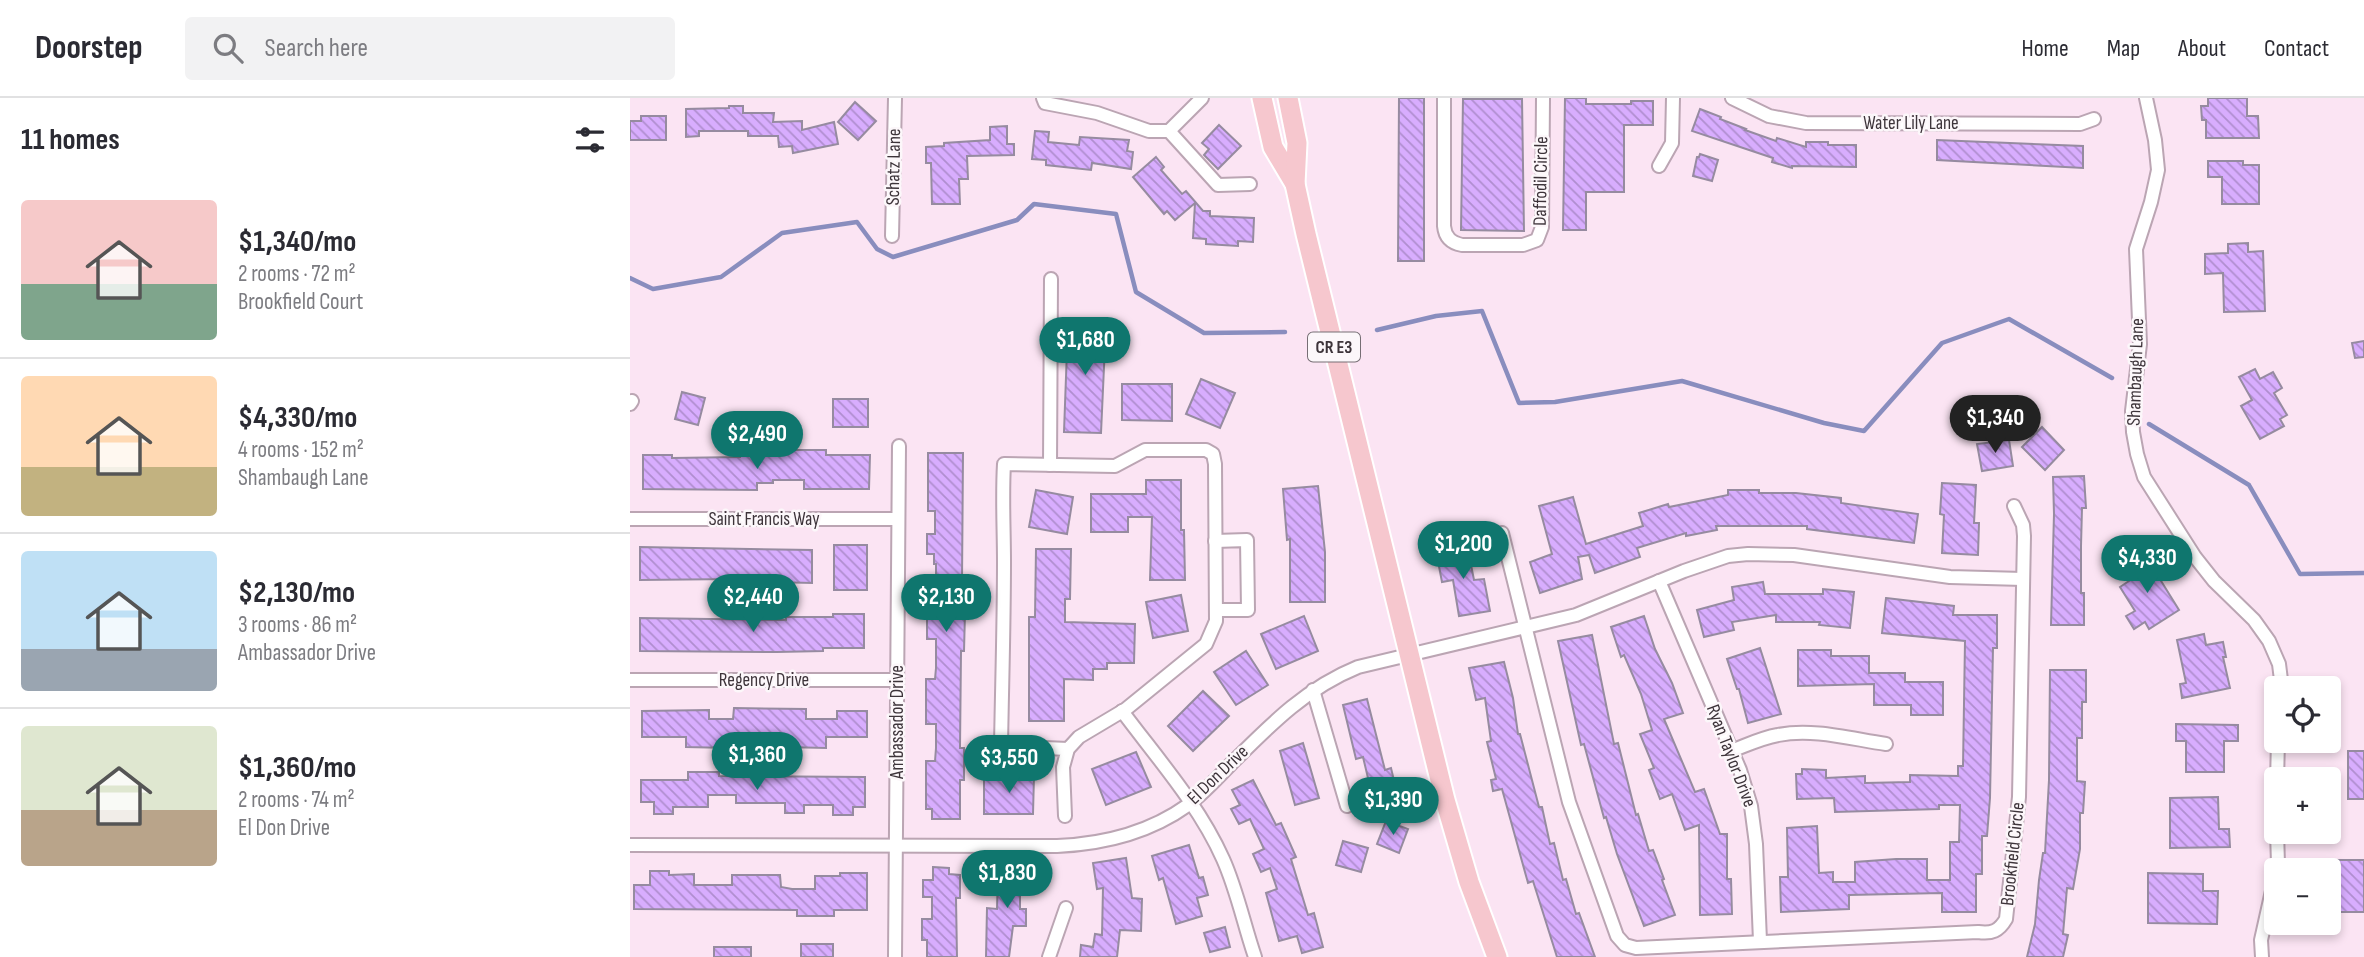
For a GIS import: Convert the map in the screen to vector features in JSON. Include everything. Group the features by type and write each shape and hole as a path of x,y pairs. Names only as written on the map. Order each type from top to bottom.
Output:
{"main road":[{"name":"CR E3","path":"1262,98 1273,146 1295,184 1459,852 1497,957"},
{"name":"CR E3","path":"1288,98 1297,143 1295,184"}],"street":[{"name":"Schatz Lane","path":"892,236 895,98"},
{"path":"1043,98 1045,103 1097,113 1149,131 1169,131 1202,98"},
{"name":"Daffodil Circle","path":"1444,98 1444,226 1446,236 1462,245 1533,243 1541,232 1543,98"},
{"path":"1660,166 1672,143 1673,98"},
{"name":"Water Lily Lane","path":"1732,98 1769,116 1806,123 2080,124 2094,119"},
{"name":"Shambaugh Lane","path":"2146,98 2158,170 2136,249 2140,344 2132,411 2137,454 2144,477 2195,557 2214,581 2254,620 2269,641 2279,664 2280,676"},
{"path":"1169,131 1218,185 1250,184"},
{"path":"1051,279 1051,465"},
{"name":"Ambassador Drive","path":"895,957 899,446"},
{"path":"1065,817 1063,766 1068,749 1079,737 1122,711 1206,644 1216,621 1215,464 1213,454 1206,450 1145,450 1115,466 1004,464 1001,746 1068,749"},
{"path":"1410,655 1576,615 1728,556 1794,555 1950,577 2023,579 2023,525 2014,506"},
{"name":"Saint Francis Way","path":"630,519 898,519"},
{"name":"Brookfield Circle","path":"1502,533 1569,802 1617,936 1625,945 1636,948 1978,932 1989,934 2000,929 2006,919 2019,810 2023,579"},
{"path":"1215,541 1247,540 1248,610 1216,610"},
{"name":"Ryan Taylor Drive","path":"1660,581 1746,788 1755,825 1760,942"},
{"name":"El Don Drive","path":"630,845 1057,846 1109,841 1144,829 1190,803 1274,720 1313,690 1358,667 1410,655"},
{"name":"Regency Drive","path":"630,680 897,680"},
{"path":"1313,690 1347,806"},
{"path":"1122,711 1209,831 1225,862 1255,957"},
{"path":"1731,751 1768,737 1794,733 1886,744"},
{"path":"2262,957 2261,940 2277,864 2277,844"},
{"path":"1049,957 1066,908"}],"building":[{"path":"1399,98 1424,98 1424,261 1398,261"},
{"path":"1565,98 1586,98 1586,104 1653,101 1653,125 1624,125 1624,192 1586,192 1586,230 1563,230"},
{"path":"2208,98 2247,98 2247,116 2258,116 2259,138 2206,138 2206,120 2202,120 2201,106 2208,106"},
{"path":"1463,99 1522,99 1524,231 1461,230"},
{"path":"855,102 876,121 858,140 838,122"},
{"path":"743,106 743,113 774,113 773,122 802,121 802,130 834,122 838,144 793,153 792,146 779,147 778,136 748,136 748,131 699,131 699,136 686,137 686,109"},
{"path":"1700,109 1776,141 1777,138 1806,147 1806,142 1856,145 1856,167 1792,168 1772,162 1773,158 1692,131"},
{"path":"641,116 666,116 666,140 630,140 630,121 641,121"},
{"path":"1219,125 1241,146 1218,169 1204,155 1209,149 1202,143"},
{"path":"1007,126 1007,144 1014,144 1014,155 967,156 968,179 959,179 960,204 932,204 931,163 926,163 926,147 990,140 990,127"},
{"path":"1035,131 1049,132 1048,142 1079,145 1080,137 1129,140 1127,151 1133,152 1131,169 1092,163 1091,170 1046,165 1046,160 1032,159"},
{"path":"1937,140 2083,146 2083,168 1937,160"},
{"path":"1700,154 1718,160 1712,181 1693,176"},
{"path":"1156,157 1164,167 1161,170 1182,194 1186,191 1203,211 1210,211 1210,216 1254,218 1253,242 1238,241 1238,246 1206,244 1206,239 1193,238 1195,203 1175,220 1167,211 1164,214 1133,177"},
{"path":"2208,161 2243,161 2243,165 2259,165 2259,204 2222,204 2222,177 2208,177"},
{"path":"2248,243 2248,252 2263,251 2265,311 2224,312 2223,273 2205,274 2205,254 2228,253 2228,244"},
{"path":"1068,322 1106,323 1101,433 1064,432"},
{"path":"2364,341 2364,357 2355,358 2352,343"},
{"path":"2255,369 2260,379 2273,372 2282,388 2274,393 2287,415 2280,419 2284,426 2260,439 2241,406 2252,400 2239,377"},
{"path":"1201,379 1235,393 1220,428 1186,414"},
{"path":"1122,384 1172,384 1172,421 1122,420"},
{"path":"682,392 705,398 698,425 675,419"},
{"path":"833,399 868,399 868,427 833,427"},
{"path":"2042,427 2064,450 2045,470 2022,447"},
{"path":"2009,440 2013,466 1982,471 1977,444"},
{"path":"785,450 826,450 826,455 870,455 869,489 804,489 804,480 773,480 773,483 757,483 757,490 643,489 643,455 672,455 672,458 740,457 785,455"},
{"path":"928,453 963,453 962,581 965,581 965,613 964,651 961,651 960,748 964,748 964,780 960,780 960,819 932,819 932,809 926,809 926,761 935,761 936,748 936,724 926,724 926,679 935,679 936,668 936,639 927,639 927,594 936,594 934,554 927,554 927,534 935,534 935,511 928,511"},
{"path":"2084,476 2086,508 2082,508 2081,593 2084,593 2084,625 2051,625 2053,477"},
{"path":"1146,480 1181,480 1185,580 1150,580 1152,517 1128,517 1128,532 1091,532 1091,494 1146,494"},
{"path":"1942,483 1976,485 1974,523 1979,523 1978,555 1942,553"},
{"path":"1318,486 1325,552 1325,602 1290,602 1290,539 1287,540 1283,489"},
{"path":"1036,490 1073,497 1067,534 1029,527"},
{"path":"1728,490 1759,490 1759,493 1796,493 1841,498 1841,503 1918,514 1914,543 1807,529 1807,526 1716,526 1717,530 1686,536 1686,533 1637,548 1640,557 1595,573 1589,555 1578,557 1582,579 1540,593 1530,562 1552,554 1539,506 1573,497 1586,544 1643,526 1639,513 1668,504 1669,507 1728,495"},
{"path":"834,545 867,545 867,590 834,590"},
{"path":"1467,545 1474,580 1484,579 1490,611 1459,616 1453,580 1442,582 1436,551"},
{"path":"640,547 812,550 812,583 734,579 640,580"},
{"path":"1036,549 1071,549 1070,599 1065,599 1065,622 1135,624 1134,663 1107,663 1107,669 1093,669 1093,680 1064,679 1064,721 1029,721 1029,617 1035,617"},
{"path":"2145,555 2179,610 2149,629 2145,622 2134,629 2126,616 2135,611 2120,587 2129,581 2122,569"},
{"path":"1763,582 1765,594 1823,594 1823,589 1854,592 1850,628 1819,625 1820,622 1776,622 1776,615 1732,622 1734,630 1704,637 1697,610 1734,600 1732,587"},
{"path":"1181,595 1188,631 1153,638 1146,602"},
{"path":"1886,598 1954,606 1953,615 1997,615 1997,648 1993,648 1990,798 1987,836 1982,836 1982,874 1976,874 1976,912 1942,912 1942,893 1849,895 1849,909 1781,912 1780,877 1788,877 1787,828 1817,826 1819,873 1833,872 1833,882 1855,882 1855,862 1896,859 1927,859 1927,880 1950,880 1950,842 1959,842 1960,805 1939,805 1939,809 1835,812 1834,798 1797,799 1796,774 1802,774 1802,769 1826,770 1826,778 1865,776 1865,783 1910,782 1910,775 1958,776 1958,766 1963,766 1965,641 1882,633"},
{"path":"833,614 864,614 864,648 777,652 640,651 640,618 786,620 786,617 833,617"},
{"path":"1304,616 1318,651 1276,669 1261,634"},
{"path":"1644,616 1655,649 1683,713 1664,719 1695,792 1704,789 1720,834 1727,834 1727,879 1731,879 1732,914 1700,915 1699,825 1685,830 1672,794 1660,799 1649,770 1654,768 1640,734 1652,730 1641,694 1624,655 1621,657 1611,627"},
{"path":"2204,634 2206,645 2223,642 2226,657 2223,657 2230,688 2182,698 2180,684 2186,683 2177,640"},
{"path":"1592,635 1614,744 1618,743 1636,815 1638,814 1649,851 1653,850 1675,915 1644,926 1606,817 1604,818 1584,744 1581,745 1558,641"},
{"path":"1760,648 1781,714 1748,723 1727,659"},
{"path":"1798,650 1831,650 1831,656 1869,656 1869,673 1905,673 1905,682 1943,682 1943,715 1911,715 1911,705 1874,705 1874,684 1798,686"},
{"path":"1246,651 1268,685 1236,705 1214,672"},
{"path":"1504,662 1518,734 1539,807 1542,807 1550,844 1554,843 1563,880 1566,879 1576,914 1579,913 1595,957 1557,957 1533,881 1528,883 1502,789 1493,791 1491,780 1496,779 1487,742 1491,741 1485,698 1476,700 1469,668"},
{"path":"2050,670 2086,670 2086,702 2082,702 2082,738 2077,738 2077,781 2085,782 2083,813 2080,813 2080,849 2073,889 2067,888 2063,934 2068,935 2063,957 2027,957 2035,924 2039,880 2045,853"},
{"path":"1203,691 1229,716 1193,751 1168,726"},
{"path":"1367,699 1385,770 1391,768 1397,793 1373,799 1363,757 1356,759 1343,705"},
{"path":"734,708 806,709 806,719 837,719 837,711 867,711 867,737 826,737 826,748 784,747 784,741 729,741 729,748 686,747 686,737 642,737 642,711 709,710 709,719 733,719"},
{"path":"2176,724 2238,725 2238,741 2224,741 2224,772 2186,772 2186,741 2176,741"},
{"path":"1303,743 1319,798 1295,805 1280,751"},
{"path":"2348,751 2364,751 2364,799 2348,799"},
{"path":"1136,752 1151,787 1106,805 1092,769"},
{"path":"688,772 719,772 719,776 865,777 865,807 853,807 853,815 833,815 833,805 804,805 804,813 785,813 785,803 736,803 736,795 708,795 708,807 673,807 673,814 654,814 654,802 641,802 641,780 688,780"},
{"path":"984,776 1034,776 1033,814 984,814"},
{"path":"1253,780 1276,825 1281,823 1296,857 1291,859 1308,915 1314,913 1323,947 1302,953 1297,936 1279,941 1266,893 1277,889 1270,868 1261,872 1253,854 1264,849 1250,819 1239,824 1231,809 1240,805 1232,790"},
{"path":"2218,797 2219,829 2229,829 2230,847 2170,848 2170,798"},
{"path":"1386,821 1408,829 1399,853 1377,844"},
{"path":"1343,841 1368,848 1361,872 1336,865"},
{"path":"1189,845 1199,878 1203,877 1208,895 1197,898 1202,916 1176,924 1163,878 1159,880 1152,856"},
{"path":"1126,858 1132,898 1142,899 1141,931 1120,930 1117,957 1080,957 1081,945 1093,947 1095,934 1102,935 1103,888 1097,889 1093,863"},
{"path":"2341,860 2364,860 2364,912 2341,912"},
{"path":"1008,866 1034,866 1033,886 1020,886 1020,909 1026,909 1026,926 1013,926 1009,957 986,957 987,908 997,909 998,872 1007,872"},
{"path":"933,867 949,868 949,874 960,875 960,898 956,898 957,957 927,957 927,940 922,940 922,919 932,919 932,897 923,897 923,880 933,880"},
{"path":"650,871 669,871 669,875 694,874 694,885 732,885 732,875 780,875 781,887 792,889 815,889 815,876 867,873 867,910 834,910 834,916 797,916 797,910 634,909 634,885 650,885"},
{"path":"2148,873 2203,874 2203,891 2218,891 2217,924 2148,923"},
{"path":"1225,927 1230,947 1210,952 1204,933"},
{"path":"801,944 833,944 833,957 801,957"},
{"path":"714,947 751,947 751,957 714,957"}],"waterway":[{"path":"630,278 653,289 721,277 782,233 857,222 877,249 893,257 1017,220 1034,204 1116,214 1136,292 1204,333 1285,332"},
{"path":"1377,330 1436,316 1482,311 1519,403 1555,402 1682,381 1824,423 1864,431 1942,343 2009,319 2112,378"},
{"path":"2149,424 2249,485 2300,574 2364,573"}]}
